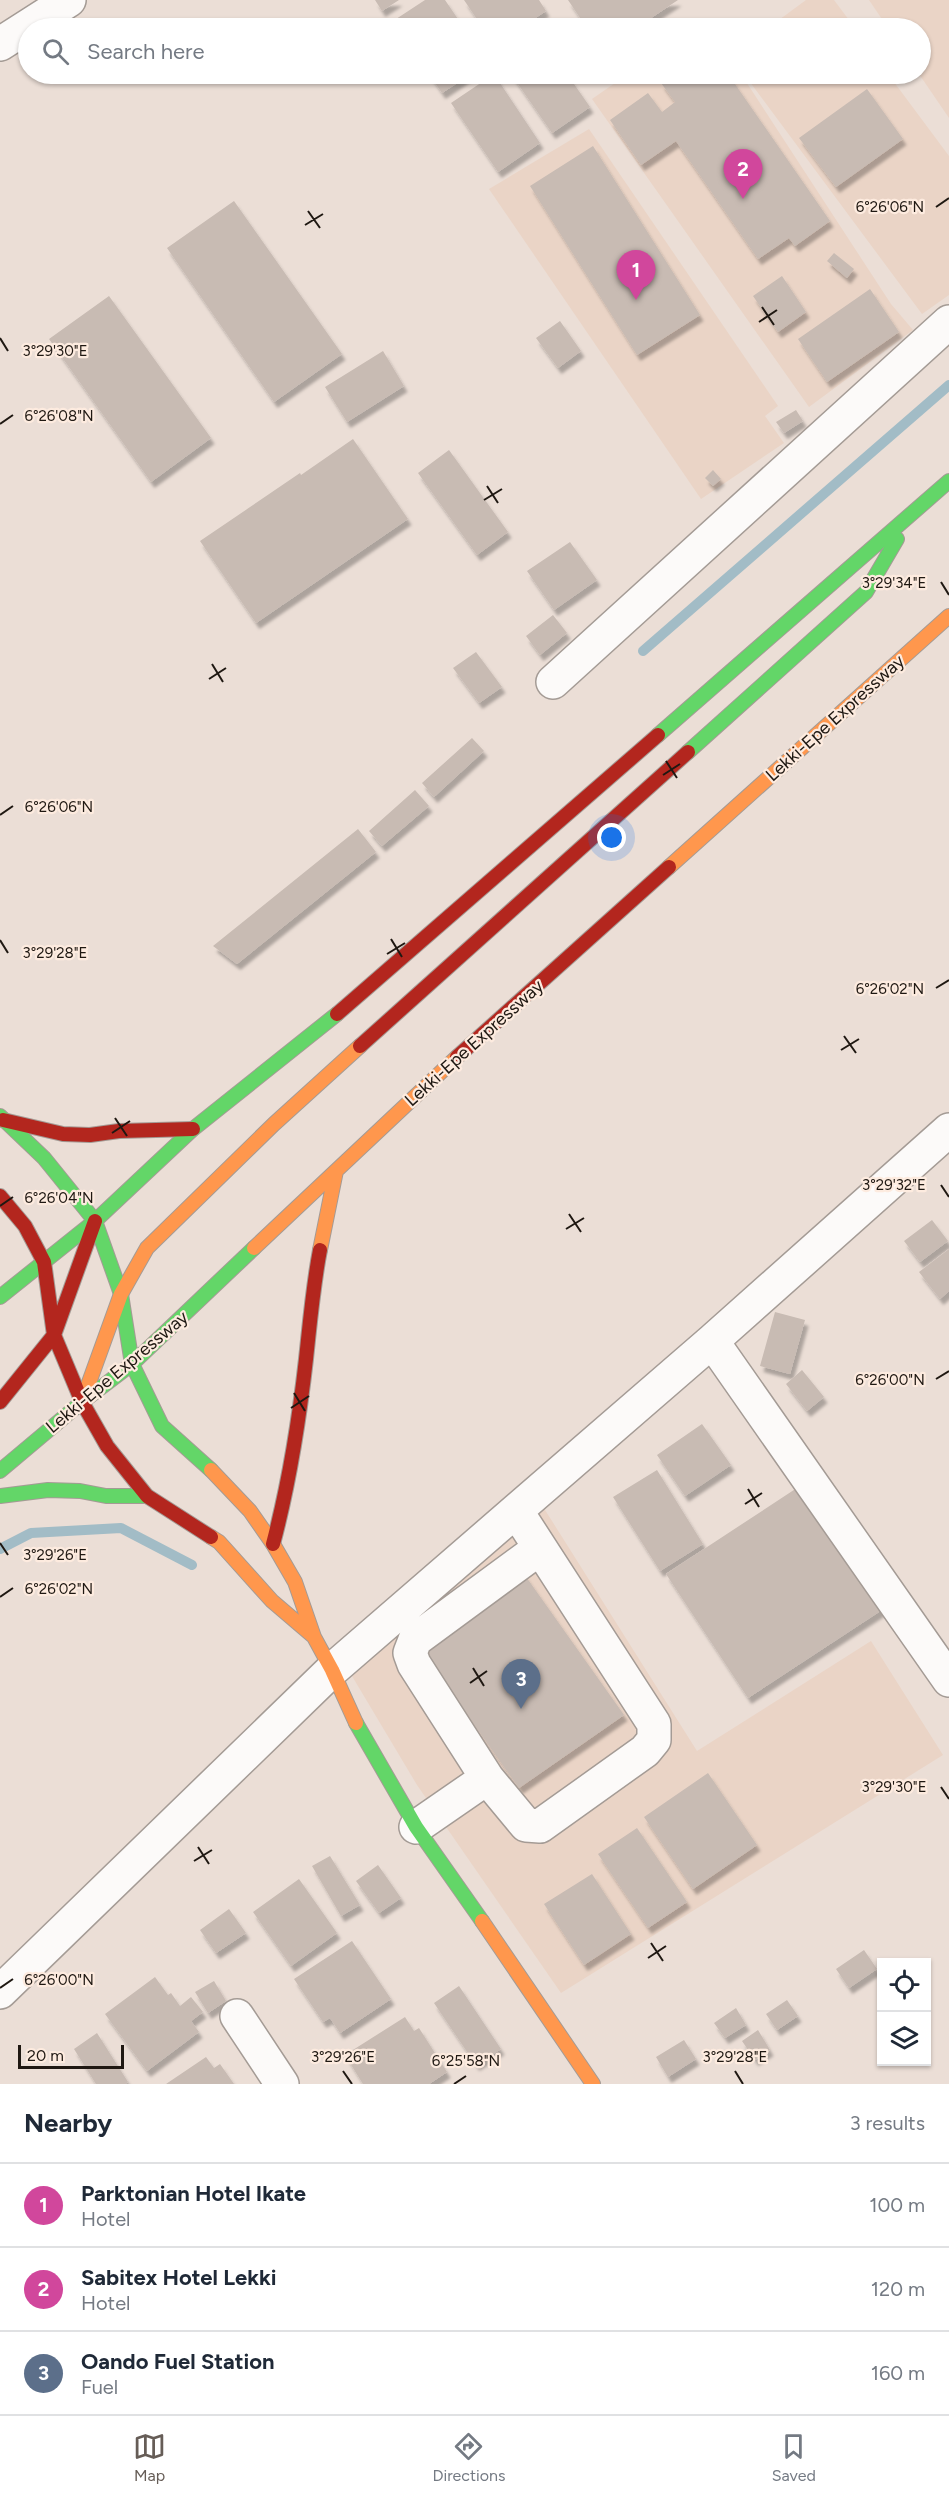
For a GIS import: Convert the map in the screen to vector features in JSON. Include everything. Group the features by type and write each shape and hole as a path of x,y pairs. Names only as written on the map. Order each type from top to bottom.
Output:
{"main road":[{"path":"0,1297 95,1221 194,1129 355,1000 949,481"},
{"path":"82,1402 121,1294 147,1248 274,1124 866,592 912,514"},
{"name":"Lekki-Epe Expressway","path":"0,1471 82,1402 132,1364 424,1087 949,616"},
{"path":"2,1118 72,1135 194,1129"},
{"path":"2,1118 44,1158 95,1221 121,1294 132,1364 162,1426 204,1462 250,1511 273,1544 295,1582 315,1637 356,1724 416,1827 537,1999 592,2084"},
{"path":"273,1544 286,1495 306,1360 312,1290 336,1171"},
{"path":"0,1196 25,1226 44,1262 54,1335 82,1402 107,1446 147,1496 219,1542 272,1601 315,1637"},
{"path":"0,1402 54,1335 95,1221"},
{"path":"0,1496 48,1490 80,1491 106,1496 147,1496"}],"street":[{"path":"41,18 69,0"},
{"path":"0,44 18,33"},
{"path":"553,682 949,322"},
{"path":"0,1992 332,1670 517,1512 949,1130"},
{"path":"712,1341 949,1680"},
{"path":"517,1512 654,1724 654,1740 645,1751 540,1826 526,1825 487,1778 414,1664 410,1653 415,1640 540,1548"},
{"path":"416,1827 487,1778"},
{"path":"237,2016 282,2084"}],"shaded area":[{"path":"806,0 834,0 848,18 782,18"},
{"path":"869,0 949,0 949,118 926,84 931,84 931,18 881,18"},
{"path":"614,84 748,84 891,304 913,330 809,407 592,99"},
{"path":"751,84 895,84 949,156 949,295 922,314"},
{"path":"589,129 778,406 765,416 784,443 701,499 489,189"},
{"path":"540,1502 697,1751 871,1641 943,1755 561,1993 417,1785 346,1666"}],"building":[{"path":"375,0 399,0 382,11"},
{"path":"425,0 445,0 457,18 398,18"},
{"path":"464,0 539,0 546,11 535,18 476,18"},
{"path":"568,0 678,0 651,18 580,18"},
{"path":"436,84 456,84 442,93"},
{"path":"479,84 501,84 540,143 498,172 451,103"},
{"path":"518,84 574,84 590,107 552,133"},
{"path":"662,84 735,84 830,221 795,246 789,238 758,259 676,141 641,165 610,120 648,93 662,112 675,102"},
{"path":"867,89 903,139 836,187 799,138"},
{"path":"593,146 700,315 637,355 530,186"},
{"path":"234,201 342,354 274,402 167,248"},
{"path":"834,253 854,269 847,278 827,261"},
{"path":"782,276 806,312 778,332 753,296"},
{"path":"870,289 899,332 827,382 798,339"},
{"path":"109,296 211,438 151,482 49,339"},
{"path":"560,321 581,351 558,368 536,338"},
{"path":"383,351 404,386 347,422 325,387"},
{"path":"796,410 803,421 784,433 776,422"},
{"path":"353,439 408,519 256,623 200,541"},
{"path":"449,450 508,532 477,555 418,473"},
{"path":"713,470 721,479 713,486 705,478"},
{"path":"570,542 597,580 554,610 527,571"},
{"path":"553,615 567,633 540,655 526,636"},
{"path":"476,652 502,687 479,703 453,668"},
{"path":"472,738 484,751 434,797 422,783"},
{"path":"415,790 429,806 382,846 369,831"},
{"path":"358,829 376,852 237,964 213,946"},
{"path":"932,1220 948,1241 920,1262 904,1241"},
{"path":"949,1249 949,1291 940,1299 919,1272"},
{"path":"775,1312 805,1320 790,1374 760,1366"},
{"path":"802,1370 824,1397 807,1411 786,1384"},
{"path":"702,1424 731,1465 685,1496 657,1455"},
{"path":"657,1470 703,1544 660,1571 613,1497"},
{"path":"806,1482 888,1606 748,1698 666,1574"},
{"path":"524,1574 624,1715 519,1788 420,1648"},
{"path":"708,1773 757,1845 693,1889 644,1817"},
{"path":"637,1828 687,1902 648,1928 598,1854"},
{"path":"330,1856 360,1905 341,1916 312,1866"},
{"path":"378,1865 401,1898 379,1913 356,1881"},
{"path":"592,1874 631,1934 584,1965 544,1904"},
{"path":"299,1879 337,1933 291,1966 253,1912"},
{"path":"229,1909 246,1933 216,1953 200,1930"},
{"path":"352,1941 391,1999 340,2033 330,2018 323,2022 294,1979"},
{"path":"864,1950 877,1969 849,1988 836,1969"},
{"path":"155,1977 168,1995 171,1993 180,2006 191,1997 203,2012 191,2021 199,2032 147,2071 105,2014"},
{"path":"214,1981 226,2001 208,2013 195,1992"},
{"path":"459,1986 501,2049 476,2065 434,2003"},
{"path":"787,2000 798,2016 777,2030 766,2014"},
{"path":"736,2008 746,2025 725,2038 714,2023"},
{"path":"405,2017 414,2031 419,2028 447,2072 429,2084 363,2084 345,2055"},
{"path":"758,2030 770,2050 755,2060 742,2041"},
{"path":"97,2033 128,2082 125,2084 96,2084 74,2049"},
{"path":"684,2040 696,2059 668,2077 656,2057"},
{"path":"206,2057 214,2068 220,2064 234,2084 166,2084"}],"waterway":[{"path":"643,651 949,385"},
{"path":"0,1549 31,1533 121,1528 192,1565"}],"traffic: fast":[{"path":"658,735 949,481"},
{"path":"688,752 866,592 897,539"},
{"path":"0,1297 95,1221 193,1129 337,1014"},
{"path":"0,1116 44,1158 95,1221 121,1294 132,1364 162,1426 211,1470"},
{"path":"0,1471 82,1402 132,1364 254,1248"},
{"path":"0,1496 48,1490 80,1491 106,1496 147,1496"},
{"path":"356,1723 416,1827 482,1921"}],"traffic: slow":[{"path":"669,867 949,616"},
{"path":"82,1402 121,1294 147,1248 274,1124 360,1046"},
{"path":"254,1248 457,1057"},
{"path":"320,1250 336,1171"},
{"path":"211,1470 250,1511 295,1582 314,1637 356,1723"},
{"path":"211,1537 219,1542 272,1601 313,1636"},
{"path":"482,1921 593,2084"}],"traffic: jam":[{"path":"337,1014 658,735"},
{"path":"360,1046 688,752"},
{"path":"457,1057 669,867"},
{"path":"3,1120 63,1134 90,1135 119,1131 193,1129"},
{"path":"0,1196 25,1226 44,1262 54,1335 82,1402 107,1446 147,1496 211,1537"},
{"path":"0,1402 54,1335 95,1221"},
{"path":"273,1544 297,1429 320,1250"}],"place":[{"name":"Sabitex Hotel Lekki","path":"743,199"},
{"name":"Parktonian Hotel Ikate","path":"636,300"},
{"name":"Oando Fuel Station","path":"521,1709"}]}
